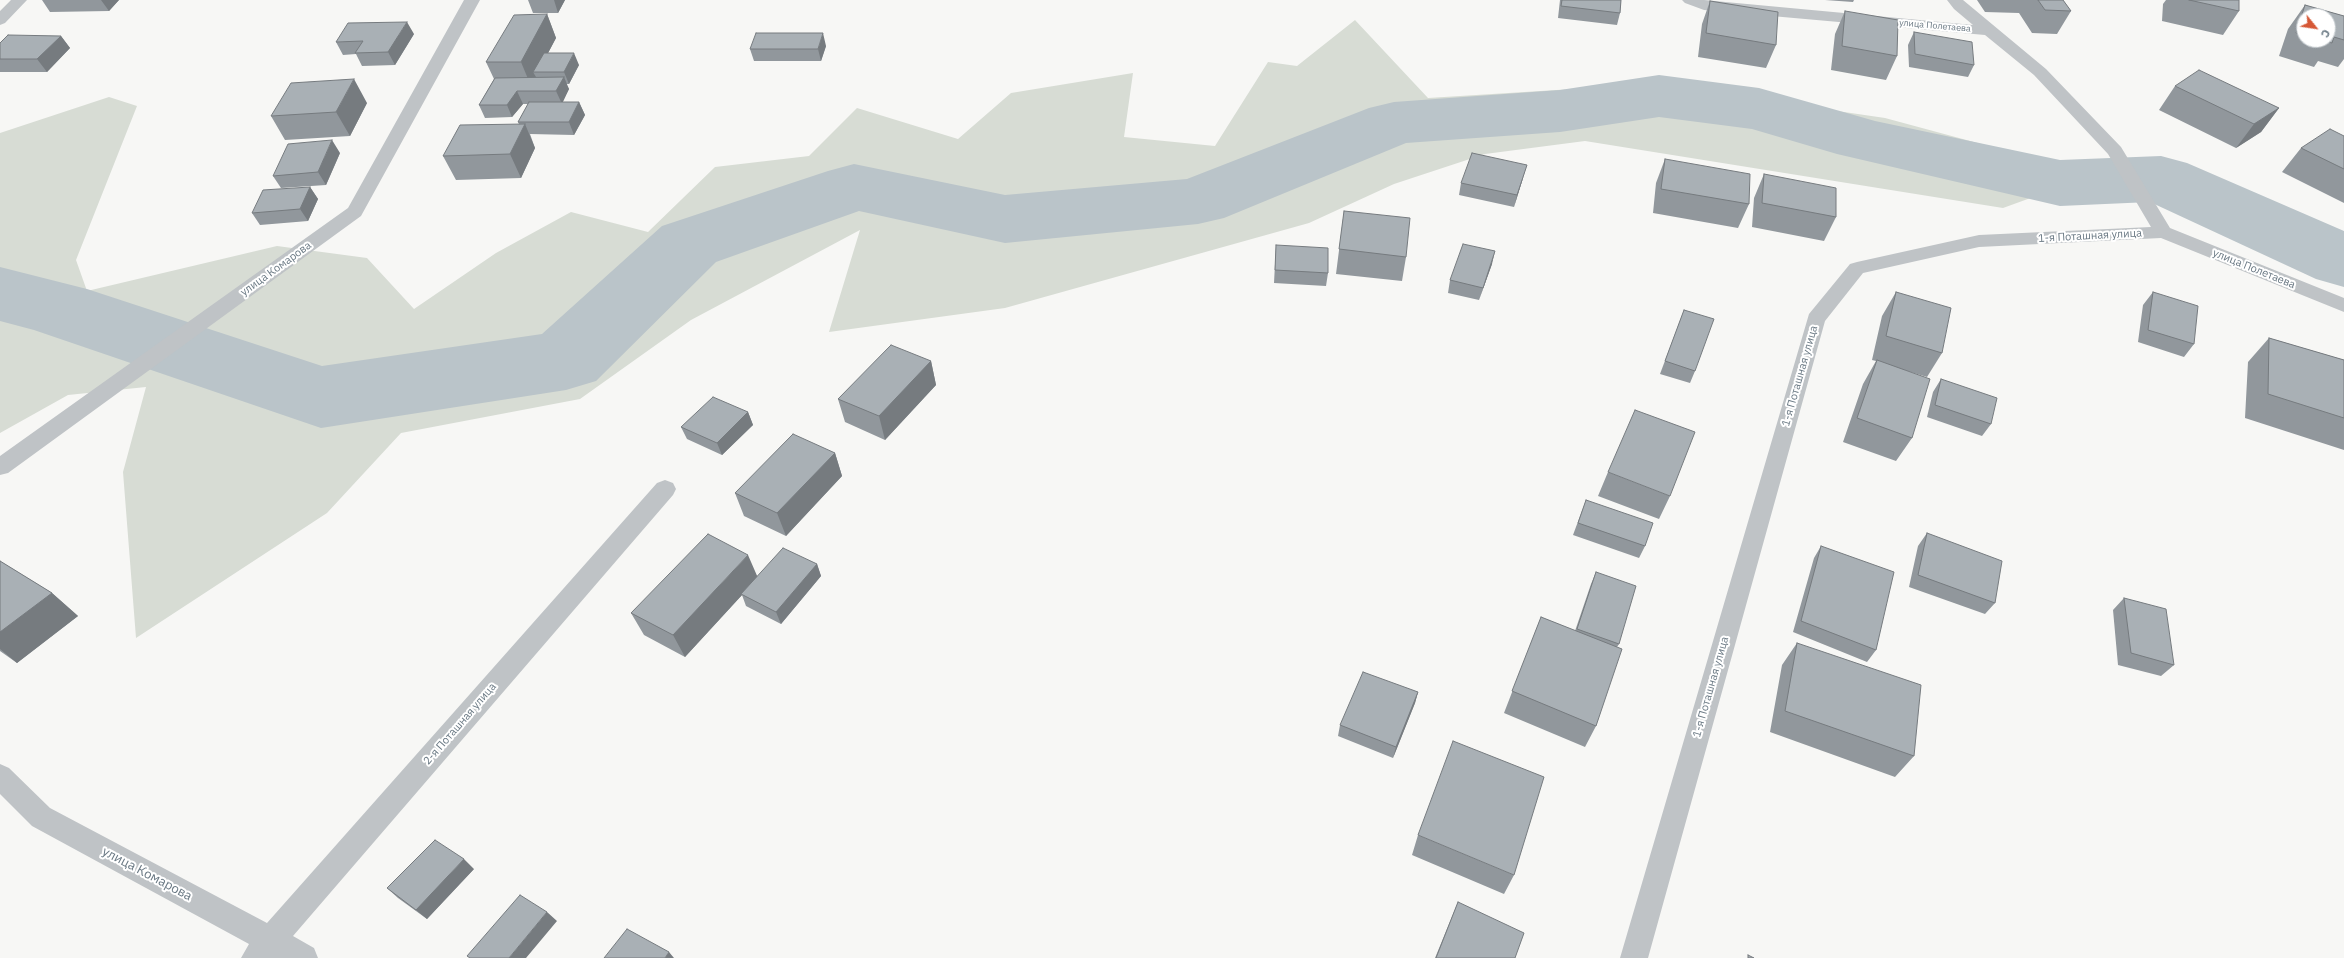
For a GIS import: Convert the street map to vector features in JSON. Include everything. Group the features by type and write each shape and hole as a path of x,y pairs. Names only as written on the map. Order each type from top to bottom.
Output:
{"street":[{"path":"0,20 19,0"},
{"name":"улица Комарова","path":"0,467 355,212 472,0"},
{"name":"улица Полетаева","path":"1690,0 1704,5 1989,31"},
{"name":"1-я Поташная улица","path":"1634,958 1816,320 1857,268 1979,241 2163,232 2115,151 2040,72 1959,6 1955,0"},
{"name":"улица Полетаева","path":"2163,232 2344,305"},
{"name":"2-я Поташная улица","path":"263,949 665,489"},
{"name":"улица Комарова","path":"0,776 41,817 263,949 304,958"}],"shaded area":[{"path":"1355,20 1428,98 1653,84 1885,118 2022,155 2036,196 2003,208 1585,141 1485,154 1394,184 1309,223 1005,308 829,332 860,230 691,320 580,399 401,433 327,513 136,638 123,472 146,387 68,395 0,433 0,133 109,97 137,106 76,260 87,291 277,246 367,258 414,309 496,253 571,212 648,232 715,167 809,156 857,108 958,139 1011,93 1133,73 1124,137 1215,146 1268,62 1297,66"},
{"path":"2157,161 2317,236 2344,286 2175,206 2145,169"}],"building":[{"path":"1562,0 1621,0 1620,13 1561,6"},
{"path":"2038,0 2063,0 2071,11 2045,10"},
{"path":"2189,0 2239,0 2239,11"},
{"path":"1710,1 1778,12 1776,45 1706,33"},
{"path":"2305,5 2316,8 2304,8"},
{"path":"1845,11 1898,20 1897,56 1842,46"},
{"path":"547,14 521,62 486,62 514,15"},
{"path":"2336,14 2344,16 2344,40 2336,38"},
{"path":"407,22 388,52 355,53 363,41 336,42 348,23"},
{"path":"1914,32 1972,42 1974,65 1915,54"},
{"path":"756,33 823,33 818,49 750,49"},
{"path":"8,35 61,36 37,59 0,59 0,43"},
{"path":"544,53 574,53 564,72 533,72"},
{"path":"2199,70 2279,108 2254,124 2175,86"},
{"path":"564,77 556,91 517,91 507,105 479,105 495,78"},
{"path":"354,79 336,112 271,116 291,83"},
{"path":"529,102 579,102 569,122 518,122"},
{"path":"525,124 510,154 443,156 460,125"},
{"path":"2330,129 2344,136 2344,169 2301,148"},
{"path":"332,140 318,172 273,176 288,144"},
{"path":"1472,153 1527,165 1517,195 1461,183"},
{"path":"1665,159 1750,174 1749,204 1661,189"},
{"path":"1764,174 1836,188 1836,217 1762,203"},
{"path":"310,187 300,209 252,213 263,190"},
{"path":"1344,211 1410,218 1406,257 1339,249"},
{"path":"1463,244 1495,251 1483,288 1450,280"},
{"path":"1276,245 1328,248 1328,273 1275,270"},
{"path":"1896,292 1951,308 1942,353 1886,336"},
{"path":"2153,292 2198,306 2194,344 2148,330"},
{"path":"1684,310 1714,319 1695,371 1665,361"},
{"path":"2269,338 2344,360 2344,418 2268,394"},
{"path":"891,345 931,361 879,416 838,399"},
{"path":"1877,360 1930,379 1912,438 1857,418"},
{"path":"1941,379 1997,398 1991,424 1935,405"},
{"path":"713,397 748,412 717,443 681,427"},
{"path":"1635,410 1695,432 1670,496 1608,472"},
{"path":"793,434 835,453 777,513 735,493"},
{"path":"1586,500 1653,523 1645,546 1578,523"},
{"path":"1927,533 2002,561 1995,603 1918,575"},
{"path":"708,534 748,555 673,635 631,613"},
{"path":"1821,546 1894,572 1876,650 1801,621"},
{"path":"783,548 817,564 776,612 741,594"},
{"path":"0,561 52,593 0,632"},
{"path":"1596,572 1636,586 1619,644 1577,629"},
{"path":"2124,598 2166,609 2174,665 2131,653"},
{"path":"1541,617 1622,649 1596,726 1512,691"},
{"path":"1797,643 1921,685 1914,756 1785,711"},
{"path":"1363,672 1418,692 1396,747 1340,725"},
{"path":"1453,741 1544,777 1514,875 1418,835"},
{"path":"435,840 464,859 416,910 387,888"},
{"path":"520,895 547,912 509,958 470,958 467,956"},
{"path":"1458,902 1524,933 1515,958 1436,958"},
{"path":"627,929 669,952 665,958 604,958"}],"waterway":[{"path":"0,294 58,309 321,397 566,360 689,244 854,187 1005,219 1198,201 1394,123 1560,111 1659,96 1759,109 1862,139 2060,183 2161,179 2344,261"}]}
